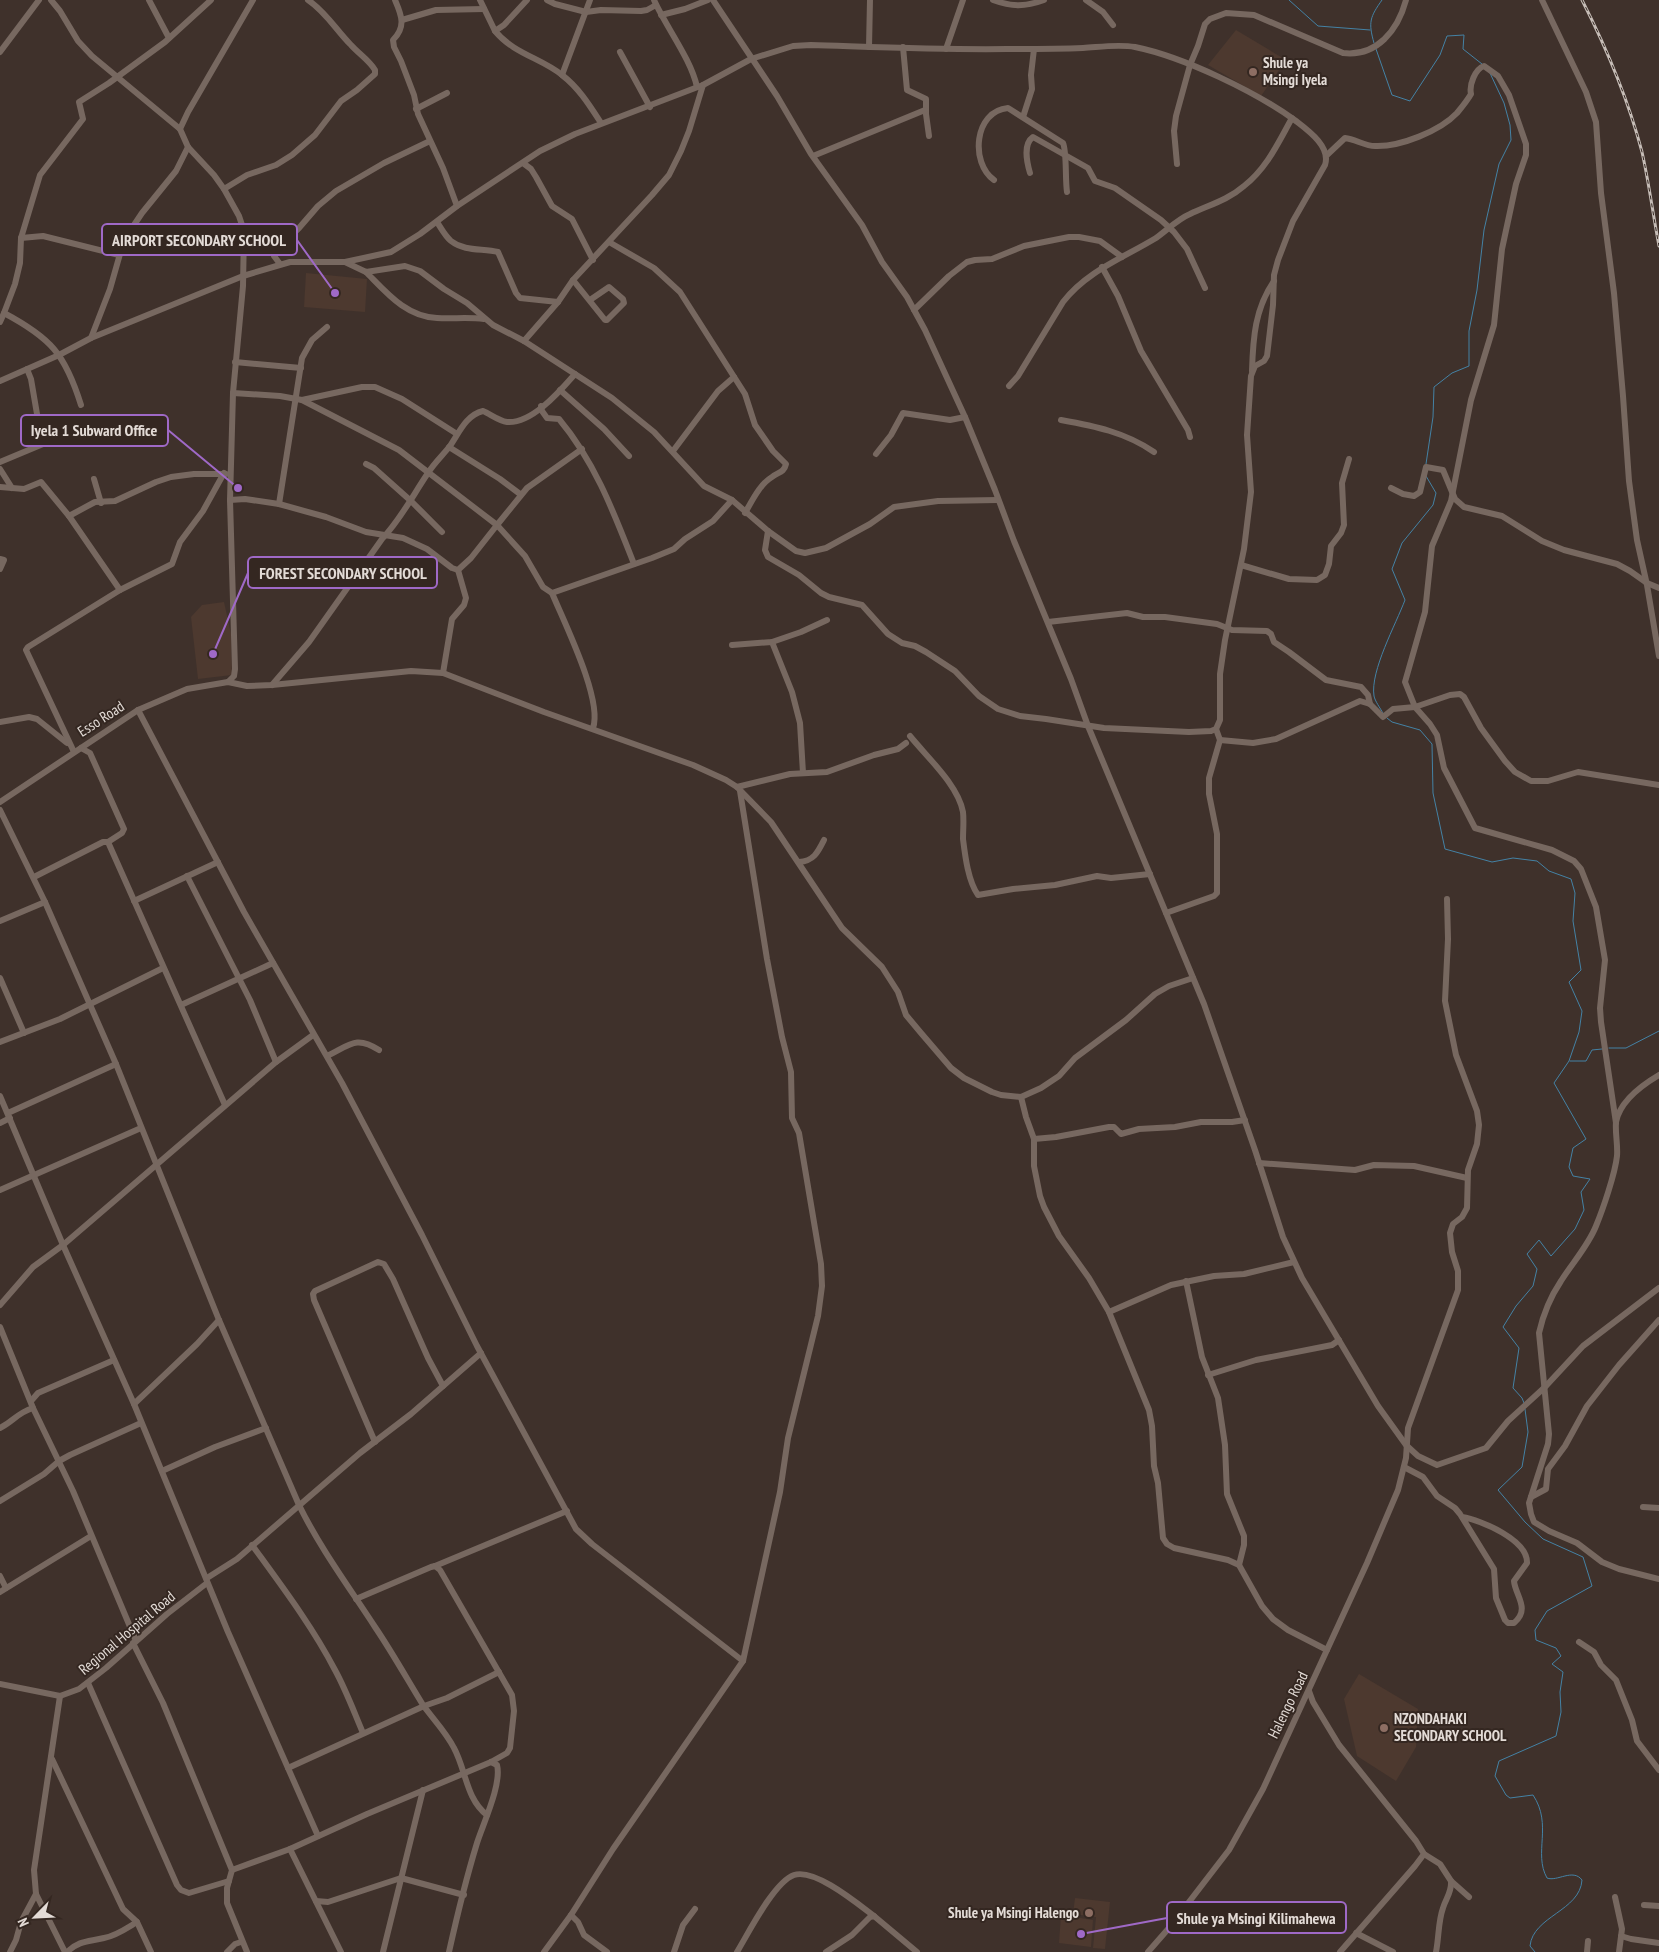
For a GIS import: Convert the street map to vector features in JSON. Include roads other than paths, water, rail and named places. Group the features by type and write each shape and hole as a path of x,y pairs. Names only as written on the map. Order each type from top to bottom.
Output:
{"street":[{"path":"0,52 39,0"},
{"path":"51,0 60,11 78,42 180,129 188,147 214,175 224,189 243,226 243,276 228,474 236,668 234,676 228,682"},
{"path":"149,0 170,38"},
{"path":"0,322 18,270 22,238 40,175 83,119 79,102 118,77 170,38 211,0"},
{"path":"180,129 253,0"},
{"path":"224,189 247,175 276,165 292,155 314,135 341,102 375,74 375,70 368,61 351,45 319,8 308,0"},
{"path":"395,0 402,20 401,32 392,43 408,77 416,108 457,206"},
{"path":"399,11 403,0"},
{"path":"480,0 495,31 500,37 525,56 544,63 562,75 583,97 601,123"},
{"path":"495,31 527,0"},
{"path":"524,341 558,302 573,280 669,175 686,138 700,86 655,3 647,10 641,11 601,10 586,12 547,0"},
{"path":"562,75 590,0"},
{"path":"661,16 708,0"},
{"path":"713,0 777,96 813,156 862,225 882,262 914,310 965,417 1088,726 1215,1031 1276,1218 1294,1262 1364,1384 1406,1445 1418,1456 1437,1465 1477,1453 1486,1448 1508,1421 1543,1390 1583,1346 1659,1288"},
{"path":"870,0 870,47"},
{"path":"946,49 963,0"},
{"path":"993,0 1018,7 1044,0"},
{"path":"1086,0 1103,12 1113,26"},
{"path":"1177,164 1174,126 1190,65 1206,24 1216,15 1226,13 1254,15 1343,53 1354,54 1372,47 1393,32 1406,0"},
{"path":"1542,0 1582,83 1596,122 1601,193 1624,396 1629,481 1659,656"},
{"path":"402,20 436,10 484,9"},
{"path":"0,381 91,338 243,276 280,264 345,262 391,252 540,151 601,123 650,107 700,86 751,58 800,45 946,49 1123,46 1156,53 1190,65 1234,85 1292,118 1310,133 1322,146 1327,155"},
{"path":"903,47 907,90 924,98 926,101 925,110 929,136"},
{"path":"1023,117 1032,89 1030,76 1034,49"},
{"path":"620,52 650,107"},
{"path":"1252,372 1255,366 1266,359 1268,352 1274,281 1278,260 1293,221 1325,165 1327,155 1345,138 1372,146 1384,146 1412,139 1435,128 1453,117 1464,104 1471,94 1470,87 1480,68 1483,66 1490,68 1498,76 1509,95 1526,144 1526,155 1516,184 1502,249 1494,325 1471,400 1451,501 1432,546 1425,612 1406,678 1406,687 1415,706 1437,735 1444,768 1475,828 1552,850 1574,861 1581,869 1596,907 1605,960 1600,1008 1616,1123 1616,1164 1599,1219 1588,1242 1561,1281 1541,1325 1539,1333 1548,1440 1529,1503 1534,1522 1542,1528 1577,1543 1602,1562 1619,1569 1659,1579"},
{"path":"416,108 448,93"},
{"path":"994,180 985,172 978,149 984,125 993,114 1005,108 1011,109 1062,143 1065,149 1067,192"},
{"path":"813,156 925,110"},
{"path":"1009,386 1018,376 1062,302 1078,285 1102,268 1170,228 1188,214 1219,202 1245,186 1267,163 1292,118"},
{"path":"1030,173 1027,155 1031,138 1039,140 1088,168 1095,181 1115,188 1144,208 1180,238 1205,288"},
{"path":"280,264 274,256 274,252 300,228 325,199 384,163 430,141"},
{"path":"91,338 110,289 119,255 128,232 176,171 188,147"},
{"path":"523,163 531,169 552,206 572,219 593,260"},
{"path":"437,222 451,241 458,245 470,249 498,252 513,287 520,298 558,302"},
{"path":"22,238 42,236 119,255"},
{"path":"914,310 949,276 967,262 992,259 1024,246 1069,237 1079,237 1100,241 1122,257"},
{"path":"609,242 654,268 680,292 745,394 755,425 786,465 781,473 770,478 745,513"},
{"path":"345,262 366,272 401,305 416,314 436,318 463,317 484,319"},
{"path":"366,272 394,266 412,267 467,303 484,319 524,341 600,389 634,414 673,451 704,486 732,500 745,513 796,551 805,553 815,552 842,540 894,507 938,501 998,500"},
{"path":"1102,268 1126,313 1141,351 1184,423 1190,437"},
{"path":"573,280 605,320 608,320 624,303 623,299 609,288 590,300"},
{"path":"1166,913 1214,896 1217,893 1217,829 1209,794 1208,778 1220,740 1216,729 1220,720 1220,674 1227,628 1241,566 1251,492 1247,435 1258,315 1266,293 1274,281"},
{"path":"4,313 23,322 46,340 68,369 81,405"},
{"path":"279,504 299,399 301,368 306,348 327,327"},
{"path":"235,362 301,368"},
{"path":"27,369 31,379 37,414"},
{"path":"272,685 309,642 411,500 428,472 449,447 470,416 476,412 483,411 505,422 516,422 535,413 575,374"},
{"path":"673,451 718,390 734,377"},
{"path":"233,393 299,399 362,387 375,387 402,399 458,434"},
{"path":"560,390 604,429 629,456"},
{"path":"299,399 399,450 497,525 525,556 543,586 552,593 591,689 595,718 593,728"},
{"path":"542,406 542,411 547,418 559,419 582,449 610,502 634,564"},
{"path":"876,454 891,436 903,413 950,420 965,417"},
{"path":"1061,420 1093,425 1119,433 1143,444 1154,452"},
{"path":"0,462 67,434"},
{"path":"449,447 500,478 520,494"},
{"path":"458,570 464,566 526,488 582,449"},
{"path":"1241,566 1289,578 1317,580 1325,575 1332,544 1341,533 1344,525 1342,483 1349,459"},
{"path":"366,464 374,468 411,500 442,532"},
{"path":"1391,488 1403,494 1414,496 1420,492 1426,467 1440,468 1445,472 1458,503 1464,507 1502,516 1542,541 1564,550 1617,564 1630,570 1647,583 1659,588"},
{"path":"0,469 12,488"},
{"path":"69,516 91,504 115,501 156,482 176,476 228,474"},
{"path":"74,752 26,650 120,590 172,564 180,542 228,474"},
{"path":"94,479 101,503"},
{"path":"0,487 24,489 41,482 69,516 120,590"},
{"path":"230,500 279,504 326,516 366,532 403,538 416,543 452,568 458,570"},
{"path":"552,593 674,549 685,539 713,521 732,500"},
{"path":"768,530 765,550 768,557 799,574 829,598 862,605 888,634 902,643 915,646 950,668 979,696 998,709 1020,716 1046,718 1088,726 1190,732 1216,729"},
{"path":"0,559 4,560 0,569"},
{"path":"443,673 452,619 464,605 466,598 458,570"},
{"path":"1048,622 1127,613 1150,618 1165,617 1217,624 1232,630 1270,632 1274,642 1326,680 1361,687 1368,695 1370,704"},
{"path":"732,645 772,642 827,620"},
{"path":"772,642 792,692 800,723 804,773"},
{"name":"Esso Road","path":"0,802 138,710 186,689 228,682 247,686 272,685 411,670 443,673 544,712 693,765 726,780 739,789 771,822 842,928 882,966 898,992 906,1015 951,1068 964,1078 992,1092 1011,1097 1022,1097"},
{"path":"1220,740 1253,743 1271,740 1325,718 1352,703 1360,701 1370,704 1383,717 1392,709 1415,706 1450,695 1461,694 1481,728 1505,761 1515,772 1531,781 1548,781 1578,772 1659,785"},
{"path":"138,710 273,963 327,1056 576,1528 584,1537 743,1661"},
{"path":"0,722 29,717 37,719 70,746"},
{"path":"910,736 943,775 961,804 965,851 970,874 978,895 1055,885 1097,876 1111,878 1150,874"},
{"path":"544,1952 743,1661 780,1492 788,1438 818,1316 823,1278 799,1133 792,1118 791,1072 782,1037 767,959 739,789 778,776 827,772 898,748 906,743"},
{"path":"34,877 103,842 108,842 122,833 124,829 90,754 80,748"},
{"path":"0,810 34,877 116,1064 219,1320 299,1505 311,1529 397,1660 424,1706 453,1746 464,1773 466,1784 480,1810 486,1815"},
{"path":"799,862 804,862 814,857 824,840"},
{"path":"108,842 225,1105"},
{"path":"134,902 218,862"},
{"path":"187,876 266,1035 276,1062"},
{"name":"Halengo Road","path":"1148,1952 1175,1921 1241,1832 1309,1691 1398,1490 1404,1467 1410,1420 1458,1290 1458,1271 1452,1252 1450,1233 1454,1224 1467,1208 1467,1178 1477,1144 1479,1125 1477,1111 1456,1054 1444,1001 1448,939 1447,899"},
{"path":"0,921 45,902"},
{"path":"181,1005 273,963"},
{"path":"0,1042 24,1034 89,1005 163,968"},
{"path":"0,978 2,989 24,1034"},
{"path":"1193,978 1170,986 1155,994 1126,1020 1075,1058 1059,1076 1041,1088 1022,1097 1026,1117 1034,1139 1034,1166 1044,1207 1059,1236 1089,1278 1109,1312 1149,1410 1163,1538 1167,1544 1174,1548 1228,1560 1238,1565 1262,1606 1273,1619 1288,1630 1327,1650"},
{"path":"0,1305 33,1267 63,1245 276,1062 314,1035"},
{"path":"327,1056 358,1041 363,1041 379,1050"},
{"path":"0,1123 9,1116 116,1064"},
{"path":"1616,1123 1625,1103 1644,1085 1659,1075"},
{"path":"0,1096 63,1245 134,1404 207,1581 318,1836"},
{"path":"1034,1139 1056,1137 1109,1127 1114,1127 1121,1134 1139,1129 1245,1120"},
{"path":"0,1190 141,1128"},
{"path":"1259,1163 1355,1170 1374,1165 1414,1166 1467,1178"},
{"path":"375,1442 314,1300 315,1291 378,1262 384,1264 393,1279 428,1358 443,1386"},
{"path":"1109,1312 1171,1285 1214,1276 1244,1274 1294,1262"},
{"path":"1186,1281 1202,1356 1218,1398 1225,1445 1227,1494 1244,1536 1244,1545 1238,1565"},
{"path":"134,1404 197,1344 219,1320"},
{"path":"1531,1497 1546,1489 1548,1469 1565,1446 1595,1394 1659,1320"},
{"path":"0,1327 163,1703 232,1870 226,1895 228,1908 246,1952"},
{"path":"1208,1375 1256,1360 1322,1347 1339,1340"},
{"name":"Regional Hospital Road","path":"60,1696 88,1683 166,1614 226,1567 482,1353"},
{"path":"0,1428 32,1404 38,1393 114,1360"},
{"path":"0,1500 44,1474 59,1461 141,1423"},
{"path":"162,1471 266,1428"},
{"path":"1404,1467 1423,1477 1437,1496 1455,1508 1462,1517 1494,1569 1496,1598 1505,1620 1508,1623 1514,1623 1519,1617 1522,1601 1514,1580 1527,1563 1526,1554 1509,1538 1489,1524 1462,1517"},
{"path":"1643,1507 1659,1508"},
{"path":"356,1599 567,1511"},
{"path":"0,1592 91,1536"},
{"path":"252,1545 293,1602 336,1670 363,1734"},
{"path":"232,1870 290,1849 491,1762 507,1753 510,1748 513,1731 514,1711 512,1695 447,1580 436,1566"},
{"path":"0,1576 6,1588"},
{"path":"1579,1642 1594,1652 1601,1665 1616,1680 1632,1720 1637,1742 1659,1770"},
{"path":"288,1768 424,1706 447,1698 499,1672"},
{"path":"88,1683 177,1885 181,1890 189,1893 229,1881"},
{"path":"0,1686 60,1696 34,1870 36,1894 66,1952 87,1940 111,1936 137,1922"},
{"path":"1309,1691 1313,1702 1339,1745 1412,1835 1424,1854 1440,1864 1451,1881 1469,1897"},
{"path":"52,1759 124,1909 137,1922 151,1952"},
{"path":"449,1952 486,1815 492,1802 498,1774 496,1765 491,1762"},
{"path":"383,1952 423,1790"},
{"path":"290,1849 341,1952"},
{"path":"1340,1952 1424,1854"},
{"path":"737,1952 771,1895 786,1880 800,1874 816,1878 845,1893 917,1952"},
{"path":"316,1901 328,1902 400,1878 464,1895"},
{"path":"1436,1952 1440,1919 1443,1906 1450,1891 1451,1881"},
{"path":"10,1952 16,1940 21,1922 36,1894"},
{"path":"1614,1897 1620,1916 1622,1936 1619,1952"},
{"path":"1644,1905 1659,1906"},
{"path":"674,1952 683,1926 695,1909"},
{"path":"571,1915 578,1922 584,1935 607,1952"},
{"path":"826,1952 852,1935 870,1917 874,1916"},
{"path":"1356,1933 1394,1952"},
{"path":"1622,1936 1659,1943"},
{"path":"1587,1952 1588,1941"},
{"path":"227,1952 235,1944 241,1942"}],"waterway":[{"path":"1289,0 1318,26 1370,30"},
{"path":"1374,43 1371,20 1382,0"},
{"path":"1376,49 1392,95 1410,101 1440,55 1447,36 1464,35 1463,49 1482,64"},
{"path":"1426,464 1433,417 1434,387 1452,373 1469,366 1469,331 1477,290 1484,230 1499,164 1511,140 1510,125 1504,103 1490,73"},
{"path":"1383,713 1374,696 1376,674 1405,600 1392,569 1402,543 1433,505 1436,493 1426,476"},
{"path":"1387,718 1392,722 1420,730 1432,744 1433,793 1445,849 1492,862 1513,858 1537,861 1549,871 1571,879 1575,893 1573,921 1581,970 1569,982 1582,1011 1579,1032 1569,1061 1554,1083 1586,1139 1573,1148 1569,1167 1573,1176 1590,1179 1581,1192 1584,1210 1575,1229 1551,1256 1539,1240 1527,1254 1537,1269 1533,1286 1516,1306 1503,1327 1519,1348 1513,1388 1524,1403"},
{"path":"1609,1048 1626,1048 1659,1031"},
{"path":"1570,1061 1586,1061 1592,1050 1602,1049"},
{"path":"1525,1409 1528,1432 1522,1467 1498,1490 1525,1522 1543,1539 1583,1557 1592,1586 1547,1611 1535,1630 1536,1640 1556,1648 1561,1656 1552,1664 1563,1672 1560,1692 1561,1712 1556,1736 1499,1761 1495,1776 1506,1795 1510,1798 1533,1795 1539,1806 1543,1828 1542,1859 1547,1878 1574,1875 1582,1880 1579,1891 1573,1899 1539,1927 1533,1936 1530,1946 1535,1952"}],"railway":[{"path":"1582,0 1616,75 1636,132 1642,152 1659,246"}],"place":[{"name":"Shule ya Msingi Iyela","path":"1253,72"},
{"name":"AIRPORT SECONDARY SCHOOL","path":"335,293"},
{"name":"Iyela 1 Subward Office","path":"238,488"},
{"name":"FOREST SECONDARY SCHOOL","path":"213,654"},
{"name":"NZONDAHAKI SECONDARY SCHOOL","path":"1384,1728"},
{"name":"Shule ya Msingi Halengo","path":"1089,1913"},
{"name":"Shule ya Msingi Kilimahewa","path":"1081,1934"}]}
